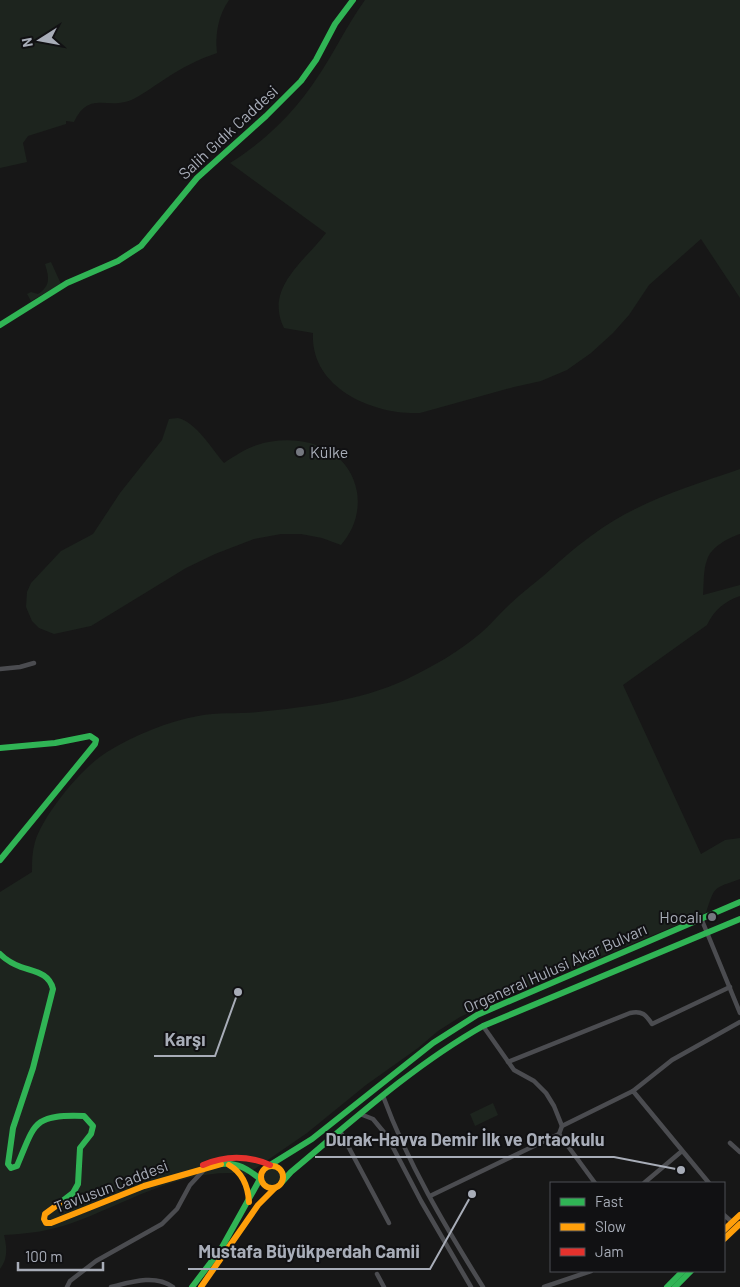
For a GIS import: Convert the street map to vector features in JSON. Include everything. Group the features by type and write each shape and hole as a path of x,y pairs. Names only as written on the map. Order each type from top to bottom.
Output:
{"street":[{"name":"Salih Gıdık Caddesi","path":"0,325 61,287 118,261 141,246 197,178 301,81 316,60 335,24 353,0"},
{"path":"0,669 20,667 34,663"},
{"path":"0,748 55,744 90,736 96,742 0,860"},
{"name":"Orgeneral Hulusi Akar Bulvarı","path":"270,1165 312,1140 398,1069 433,1043 468,1021 740,902"},
{"path":"701,918 740,1014"},
{"name":"Orgeneral Hulusi Akar Bulvarı","path":"282,1182 291,1172 383,1096 453,1043 482,1026 740,919"},
{"name":"Tavlusun Caddesi","path":"0,954 18,966 44,975 51,981 54,989 33,1068 13,1128 8,1164 13,1168 17,1166 31,1131 37,1123 44,1120 84,1116 90,1120 92,1127 91,1134 82,1144 79,1151 81,1171 78,1185 73,1193 47,1212 44,1218 45,1221 51,1223 131,1190 221,1164"},
{"path":"508,1062 630,1013 644,1013 652,1024 730,986"},
{"path":"562,1126 633,1091 672,1060 740,1022"},
{"path":"430,1196 559,1134 562,1126 554,1106 546,1093 534,1081 514,1070 482,1026"},
{"path":"633,1091 708,1182"},
{"path":"383,1096 396,1131 430,1196 483,1287"},
{"path":"360,1114 373,1119 387,1136 420,1201 471,1287"},
{"path":"340,1131 389,1223"},
{"path":"559,1134 593,1182"},
{"path":"730,1143 740,1152"},
{"path":"645,1182 682,1151"},
{"name":"Tavlusun Caddesi","path":"193,1171 213,1161 228,1157 244,1156 258,1159 270,1165"},
{"path":"221,1164 229,1162 240,1165 260,1179 267,1188 275,1188"},
{"path":"221,1164 234,1168 243,1177 248,1190 249,1203"},
{"path":"192,1287 218,1252 249,1203 262,1171 270,1165 277,1167 282,1172 282,1182 258,1205 201,1287"},
{"path":"67,1287 70,1281 96,1261 162,1224 177,1209 190,1185 208,1167"},
{"path":"725,1238 737,1227 740,1215"},
{"path":"725,1216 737,1227"},
{"path":"544,1287 588,1272"},
{"path":"666,1287 682,1272"},
{"path":"675,1287 690,1272"},
{"path":"377,1274 384,1287"},
{"path":"111,1287 151,1280 166,1283 172,1287"}],"shaded area":[{"path":"0,0 229,0 222,12 218,25 217,53 171,75 129,101 90,104 79,113 74,122 66,121 66,124 28,136 23,143 27,162 0,168"},
{"path":"365,0 740,0 740,298 701,239 649,285 629,315 591,353 567,370 541,381 420,413 383,409 365,403 333,383 322,369 315,352 313,333 284,328 279,314 279,300 283,288 298,265 326,233 230,163 267,136 299,103"},
{"path":"51,262 61,284 31,301 27,294 31,292 38,294 45,288 48,277 45,264"},
{"path":"178,418 197,430 224,463 248,449 273,441 305,442 333,453 344,463 352,476 357,492 357,514 353,527 346,539 341,545 322,538 301,534 281,534 254,539 215,554 186,568 91,626 54,634 39,628 32,621 26,607 27,592 31,583 61,551 93,534 120,493 162,440 169,419"},
{"path":"740,469 740,534 720,544 709,555 705,568 703,595 740,585 740,596 725,603 713,615 707,625 623,685 701,854 725,840 740,838 740,879 716,889 711,897 706,913 460,1017 438,1031 418,1048 366,1085 307,1133 240,1179 235,1173 192,1177 151,1190 64,1226 38,1232 4,1235 6,1253 0,1269 0,892 32,872 33,850 39,831 75,780 107,752 140,735 174,722 205,715 258,712 333,702 370,693 405,680 445,659 464,646 485,629 521,594 578,546 608,524 663,497"},
{"path":"493,1103 498,1115 475,1126 470,1114"},
{"path":"267,1167 275,1167 280,1172 278,1183 267,1185 262,1180 262,1172"}],"traffic: fast":[{"path":"0,325 67,283 118,261 141,246 197,178 266,116 301,81 316,60 335,24 353,0"},
{"path":"0,748 55,743 90,736 96,740 95,744 0,860"},
{"path":"270,1165 312,1139 433,1043 477,1015 740,902"},
{"path":"282,1182 291,1172 384,1094 432,1058 483,1026 740,919"},
{"path":"0,954 15,965 45,976 53,989 33,1068 13,1128 8,1164 11,1168 17,1166 32,1131 45,1120 54,1117 84,1116 93,1126 91,1134 80,1148 78,1184 73,1193 60,1203"},
{"path":"192,1287 221,1249 260,1179 242,1167 232,1164 221,1164"},
{"path":"667,1287 682,1272"},
{"path":"675,1287 690,1272"}],"traffic: slow":[{"path":"60,1203 45,1214 44,1219 46,1223 51,1223 144,1186 221,1164"},
{"path":"229,1165 244,1180 249,1202"},
{"path":"268,1166 276,1166 283,1173 283,1177 283,1181 276,1188 268,1188 261,1181 261,1173 268,1166"},
{"path":"201,1287 258,1205 275,1188"},
{"path":"725,1229 740,1215"},
{"path":"725,1238 740,1224"}],"traffic: jam":[{"path":"203,1165 228,1158 253,1159 270,1165"}],"place":[{"name":"Külke","path":"300,452"},
{"name":"Hocalı","path":"712,917"},
{"name":"Karşı","path":"238,992"},
{"name":"Durak-Havva Demir İlk ve Ortaokulu","path":"681,1170"},
{"name":"Mustafa Büyükperdah Camii","path":"472,1194"}]}
